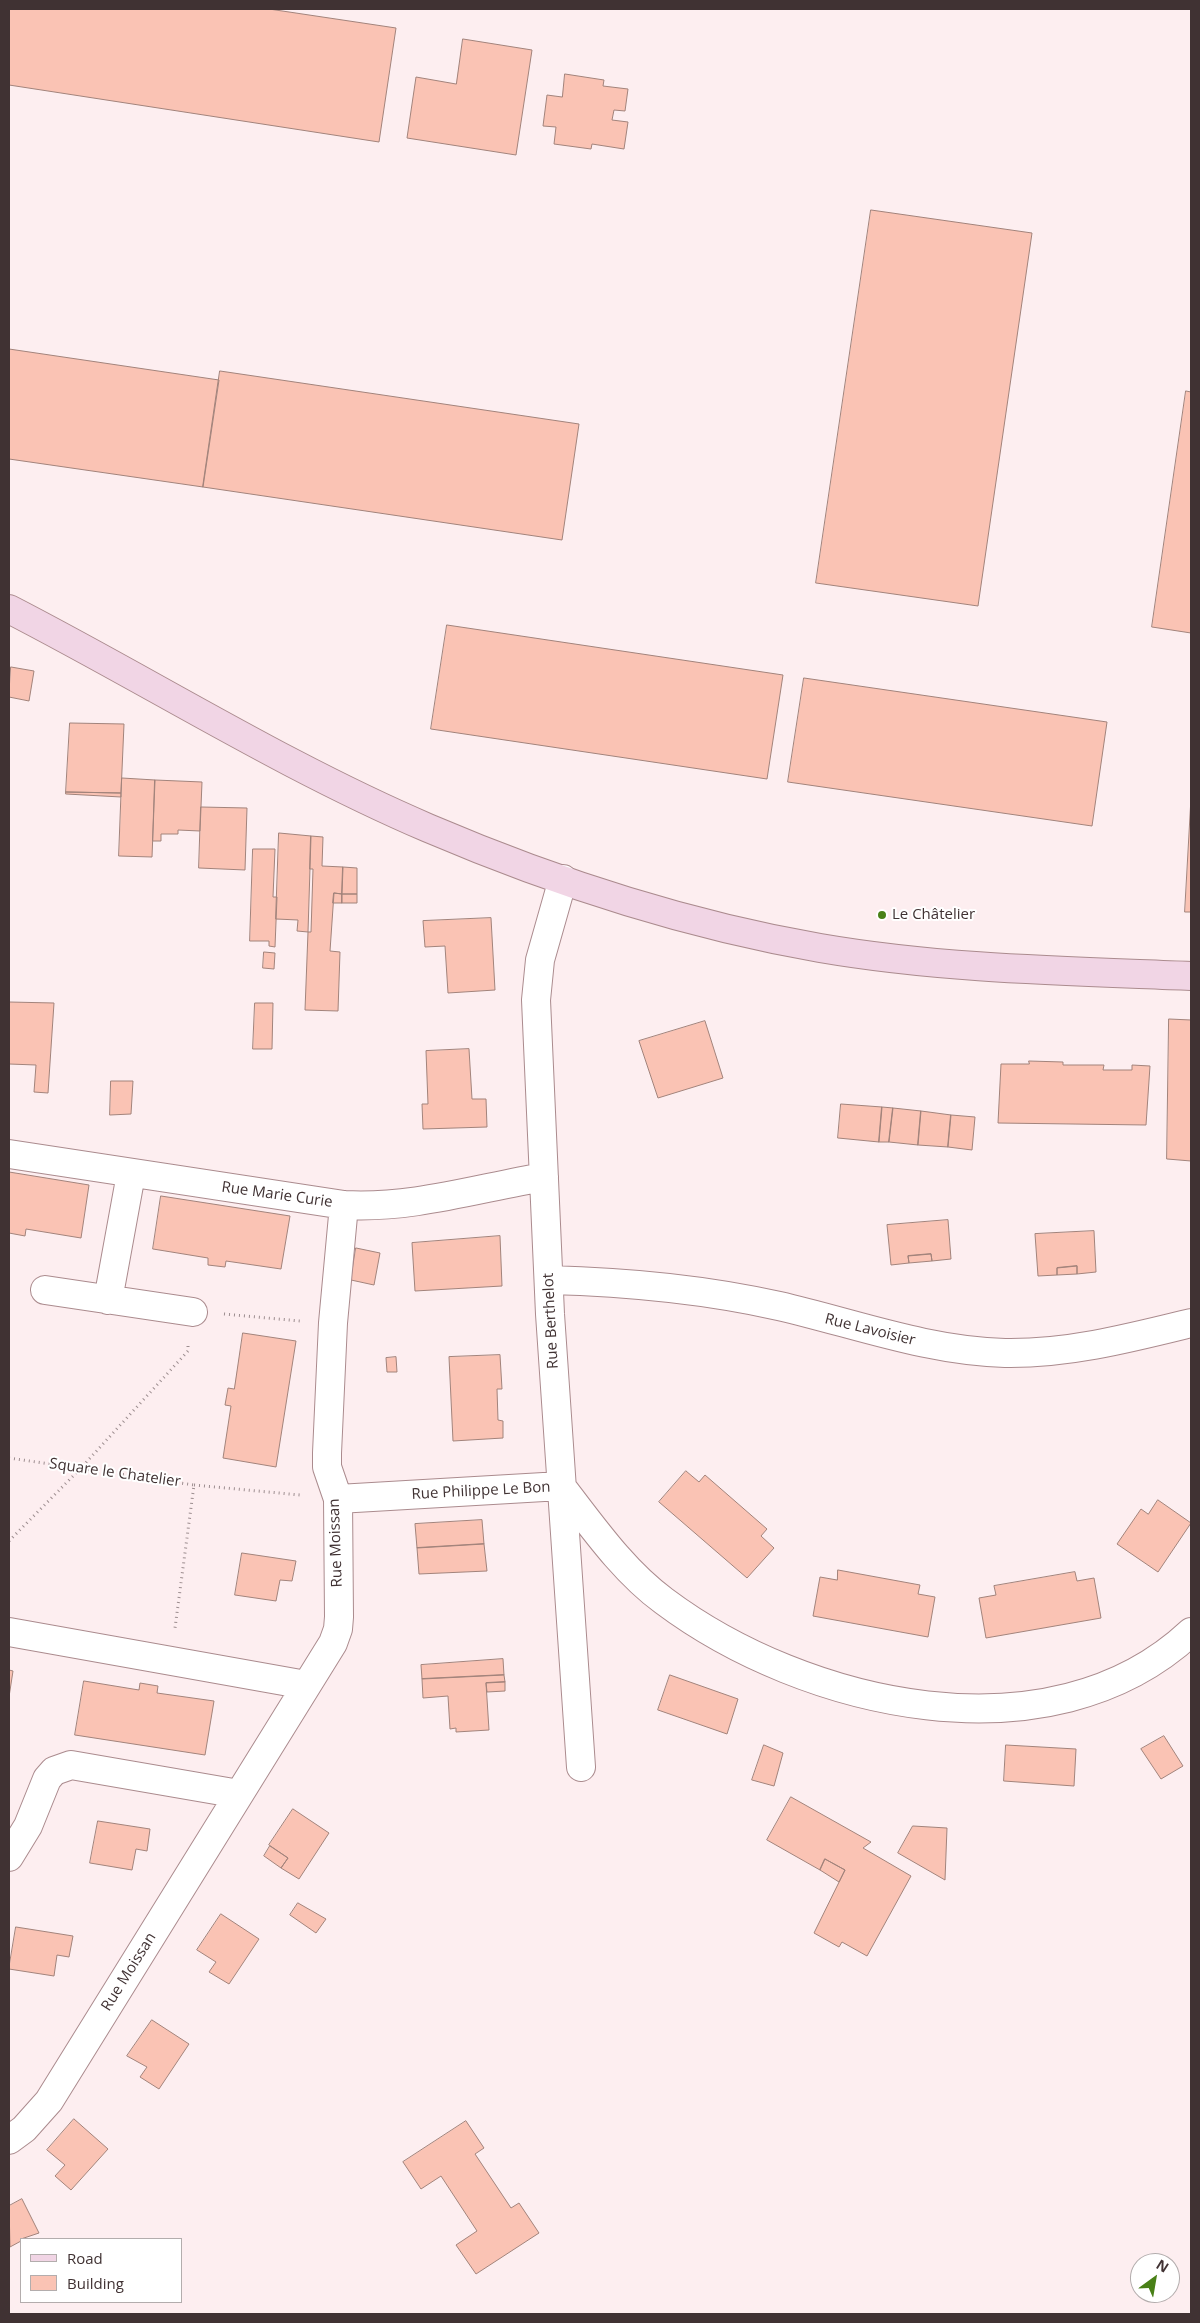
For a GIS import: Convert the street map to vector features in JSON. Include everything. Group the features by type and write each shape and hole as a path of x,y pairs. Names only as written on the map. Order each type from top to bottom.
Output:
{"main road":[{"path":"9,609 250,739 374,803 468,844 563,879 671,913 764,937 875,956 981,966 1191,976"}],"street":[{"name":"Rue Berthelot","path":"563,879 540,960 536,994 549,1280 561,1486 581,1767"},
{"name":"Rue Marie Curie","path":"9,1154 344,1205 389,1206 412,1203 544,1177"},
{"path":"108,1300 132,1174"},
{"name":"Rue Moissan","path":"9,2140 24,2129 49,2101 326,1655 338,1629 338,1499 327,1467 333,1323 344,1205"},
{"name":"Rue Lavoisier","path":"549,1280 622,1282 704,1292 781,1307 923,1343 1004,1353 1027,1353 1079,1347 1191,1323"},
{"path":"45,1290 192,1312"},
{"name":"Rue Philippe Le Bon","path":"338,1499 561,1486 626,1566 645,1586 682,1614 735,1646 777,1667 832,1687 870,1696 956,1708 1021,1705 1064,1698 1085,1693 1128,1676 1165,1654 1191,1632"},
{"path":"9,1632 306,1685"},
{"path":"9,1857 28,1826 47,1779 54,1771 62,1767 71,1765 239,1794"}],"path":[{"path":"9,1542 81,1468 188,1351 192,1312 333,1323"},
{"name":"Square le Chatelier","path":"9,1458 194,1485 170,1661"},
{"path":"194,1485 338,1499"}],"building":[{"path":"9,9 269,9 396,28 379,142 9,85"},
{"path":"463,39 532,50 516,155 407,138 416,77 456,84"},
{"path":"565,74 604,80 603,86 628,89 625,111 614,110 612,120 628,122 624,149 592,144 591,149 554,144 556,127 543,126 547,95 562,97"},
{"path":"871,210 1032,233 978,606 816,583"},
{"path":"9,349 219,380 203,487 9,459"},
{"path":"220,371 579,424 562,540 203,487"},
{"path":"1186,391 1191,392 1191,633 1152,627"},
{"path":"447,625 783,675 767,779 431,729"},
{"path":"11,667 34,671 29,701 9,697"},
{"path":"804,678 1107,722 1092,826 788,782"},
{"path":"70,723 124,724 121,793 66,792"},
{"path":"122,778 155,780 152,857 119,856"},
{"path":"155,780 202,782 200,831 178,830 178,834 161,834 161,841 153,841"},
{"path":"66,792 121,793 121,797 66,794"},
{"path":"1191,798 1191,912 1185,912"},
{"path":"201,807 247,808 245,870 199,868"},
{"path":"279,833 311,836 308,932 297,931 298,920 276,919"},
{"path":"311,836 323,837 322,866 343,867 342,894 334,893 330,951 340,952 338,1011 305,1010 308,932 311,932 313,869 310,869"},
{"path":"253,849 275,849 273,897 277,897 275,947 269,946 269,941 250,941"},
{"path":"343,867 357,868 357,894 342,894"},
{"path":"334,893 342,894 342,903 333,903"},
{"path":"342,894 357,894 357,903 342,903"},
{"path":"491,918 495,990 448,993 445,946 425,947 423,921"},
{"path":"264,952 275,953 274,969 263,968"},
{"path":"9,1002 54,1003 48,1093 34,1092 36,1065 9,1064"},
{"path":"255,1003 273,1003 272,1049 253,1049"},
{"path":"1169,1019 1191,1020 1191,1161 1167,1159"},
{"path":"705,1021 723,1078 658,1098 639,1041"},
{"path":"469,1049 472,1099 486,1099 487,1127 423,1129 422,1104 428,1104 426,1051"},
{"path":"1029,1061 1063,1062 1063,1065 1104,1065 1103,1070 1132,1070 1132,1065 1150,1066 1146,1125 998,1123 1001,1064 1029,1064"},
{"path":"111,1081 133,1081 131,1114 110,1115"},
{"path":"841,1104 882,1107 879,1142 838,1138"},
{"path":"882,1107 893,1108 889,1142 879,1142"},
{"path":"893,1108 921,1111 918,1145 889,1142"},
{"path":"921,1111 951,1115 948,1147 918,1145"},
{"path":"951,1115 975,1117 972,1150 948,1147"},
{"path":"9,1172 89,1185 81,1238 26,1229 25,1236 9,1233"},
{"path":"161,1196 290,1216 281,1269 226,1261 225,1267 208,1265 208,1258 153,1249"},
{"path":"948,1220 951,1259 932,1261 931,1254 908,1256 909,1263 891,1265 887,1225"},
{"path":"1094,1231 1096,1272 1077,1274 1077,1266 1057,1268 1057,1275 1038,1276 1035,1234"},
{"path":"500,1236 502,1286 415,1291 412,1243"},
{"path":"356,1248 380,1253 374,1285 351,1280"},
{"path":"931,1254 932,1261 909,1263 908,1256"},
{"path":"1077,1266 1077,1274 1057,1275 1057,1268"},
{"path":"243,1333 296,1341 276,1467 223,1458 231,1406 225,1405 228,1388 234,1389"},
{"path":"500,1355 502,1389 497,1389 498,1420 503,1421 503,1438 453,1441 449,1357"},
{"path":"396,1357 397,1372 387,1372 386,1358"},
{"path":"686,1471 699,1482 705,1475 767,1529 761,1536 774,1548 747,1578 659,1502"},
{"path":"1158,1500 1191,1523 1158,1572 1117,1544 1141,1509 1148,1514"},
{"path":"482,1520 484,1544 417,1548 415,1524"},
{"path":"484,1544 487,1571 419,1574 417,1548"},
{"path":"242,1553 296,1561 292,1581 280,1580 276,1601 235,1595"},
{"path":"838,1570 920,1585 918,1594 935,1597 928,1637 813,1616 820,1577 837,1580"},
{"path":"1075,1572 1077,1581 1094,1578 1101,1618 986,1638 979,1598 996,1595 994,1586"},
{"path":"503,1659 504,1675 422,1679 421,1665"},
{"path":"9,1670 13,1671 9,1697"},
{"path":"504,1675 505,1682 486,1683 489,1730 456,1732 456,1728 450,1729 448,1696 423,1698 422,1679"},
{"path":"670,1675 738,1699 727,1734 658,1710"},
{"path":"84,1681 139,1690 140,1683 158,1686 157,1693 214,1701 205,1755 75,1735"},
{"path":"505,1682 505,1691 487,1692 486,1683"},
{"path":"1164,1736 1183,1766 1161,1779 1141,1749"},
{"path":"764,1745 783,1753 774,1786 752,1780"},
{"path":"1006,1745 1076,1749 1074,1786 1004,1781"},
{"path":"791,1797 871,1842 863,1848 911,1876 867,1956 842,1942 839,1947 814,1933 845,1870 825,1859 820,1870 767,1840"},
{"path":"293,1809 329,1833 299,1879 281,1868 288,1858 269,1845"},
{"path":"98,1821 150,1829 147,1851 136,1849 132,1870 90,1863"},
{"path":"913,1826 947,1828 945,1880 898,1853"},
{"path":"270,1846 288,1858 281,1868 264,1856"},
{"path":"825,1859 845,1870 839,1882 820,1870"},
{"path":"298,1903 326,1919 316,1933 290,1915"},
{"path":"221,1914 259,1939 229,1984 209,1972 216,1962 197,1950"},
{"path":"16,1927 73,1936 69,1957 57,1955 54,1976 9,1969"},
{"path":"152,2020 189,2044 159,2089 140,2077 147,2067 127,2056"},
{"path":"74,2119 108,2149 71,2190 55,2176 65,2165 47,2150"},
{"path":"466,2121 484,2148 475,2154 511,2208 519,2203 539,2233 476,2274 456,2245 477,2231 441,2176 421,2189 403,2162"},
{"path":"22,2199 39,2233 20,2238 20,2242 10,2247 9,2206"}],"place":[{"name":"Le Châtelier","path":"882,915"}]}
